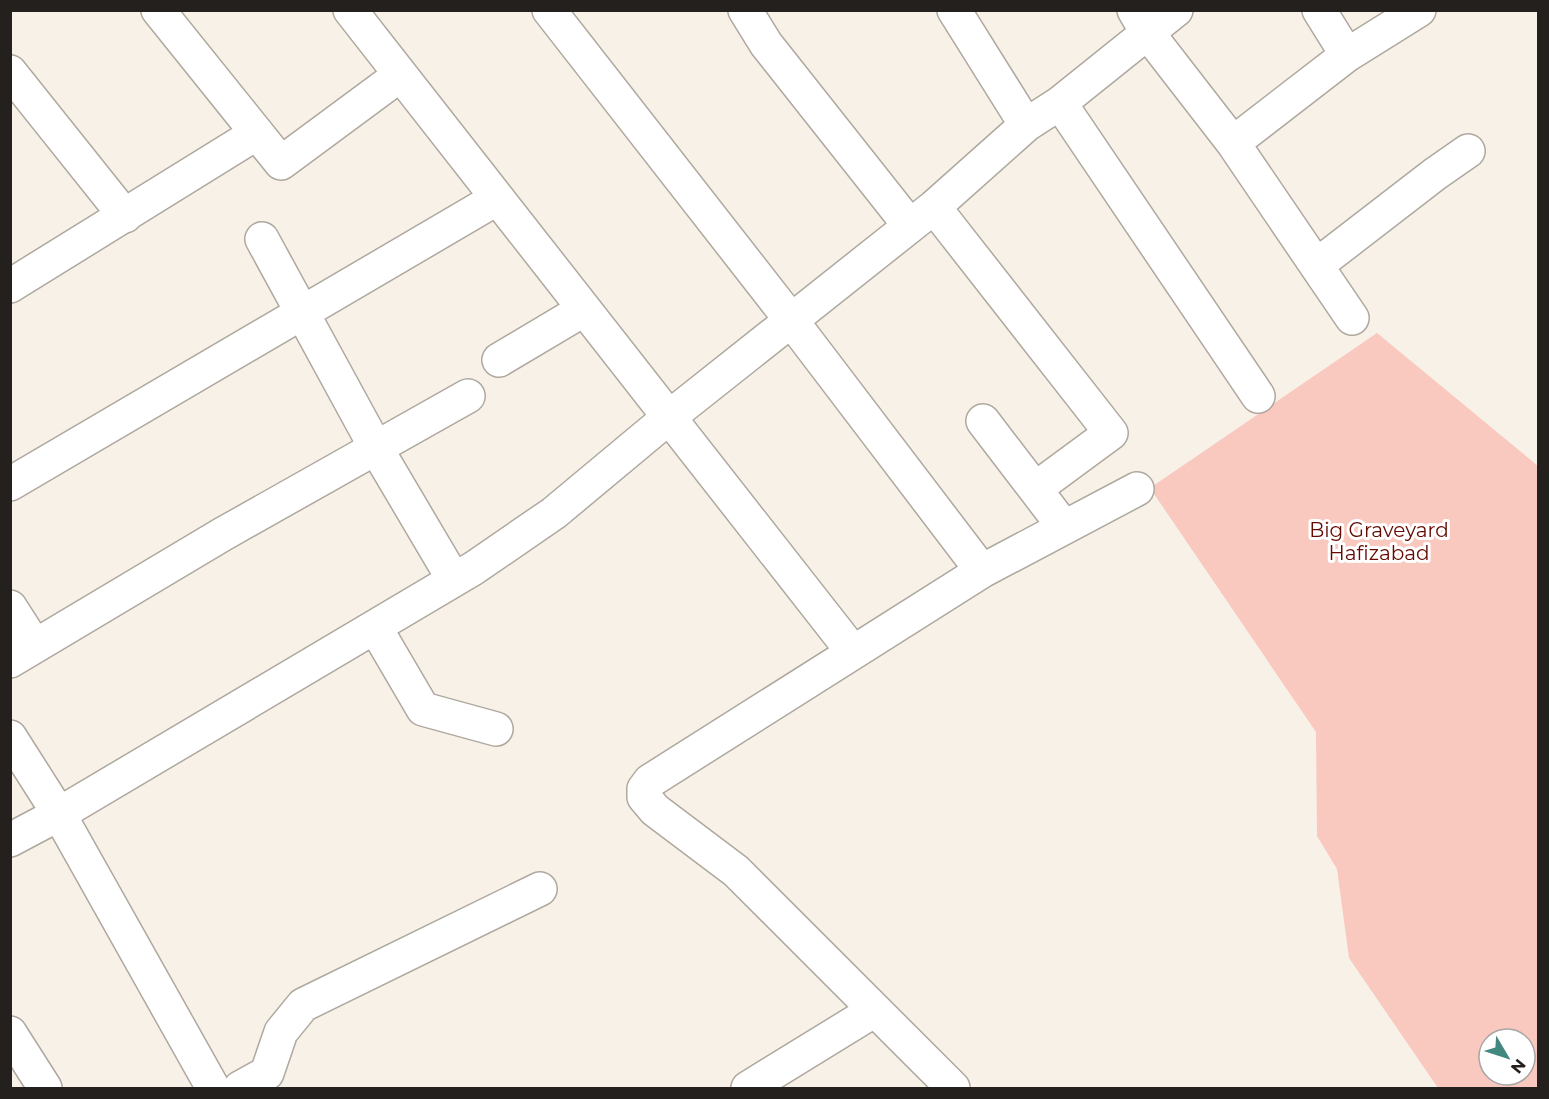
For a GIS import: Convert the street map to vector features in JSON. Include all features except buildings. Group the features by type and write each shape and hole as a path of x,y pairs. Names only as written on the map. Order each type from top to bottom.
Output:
{"street":[{"path":"158,10 282,163 400,75"},
{"path":"350,10 853,652"},
{"path":"549,10 791,320 982,571"},
{"path":"745,10 766,44 922,216 1111,433 1035,489"},
{"path":"954,10 1026,125"},
{"path":"10,840 59,814 454,580 554,513 668,418 922,216 1026,125 1059,103 1141,21 1176,10"},
{"path":"1319,10 1347,55"},
{"path":"1233,143 1347,55 1419,10"},
{"path":"1141,21 1233,143 1352,318"},
{"path":"10,72 124,216"},
{"path":"1059,103 1258,396"},
{"path":"10,286 257,133"},
{"path":"1317,265 1468,151"},
{"path":"10,484 496,199"},
{"path":"262,239 376,448 454,580"},
{"path":"499,360 583,310"},
{"path":"10,607 23,654 223,534 468,396"},
{"path":"983,421 1064,527"},
{"path":"953,1089 736,871 656,810 644,797 644,789 650,781 982,571 1137,489"},
{"path":"375,627 423,709 496,729"},
{"path":"10,737 59,814 213,1089"},
{"path":"240,1089 267,1073 281,1032 303,1005 540,889"},
{"path":"748,1089 875,1010"},
{"path":"10,1033 45,1089"}],"green space":[{"name":"Big Graveyard Hafizabad","path":"1377,333 1538,466 1538,1088 1438,1088 1349,958 1337,869 1317,836 1316,732 1150,488"}]}
